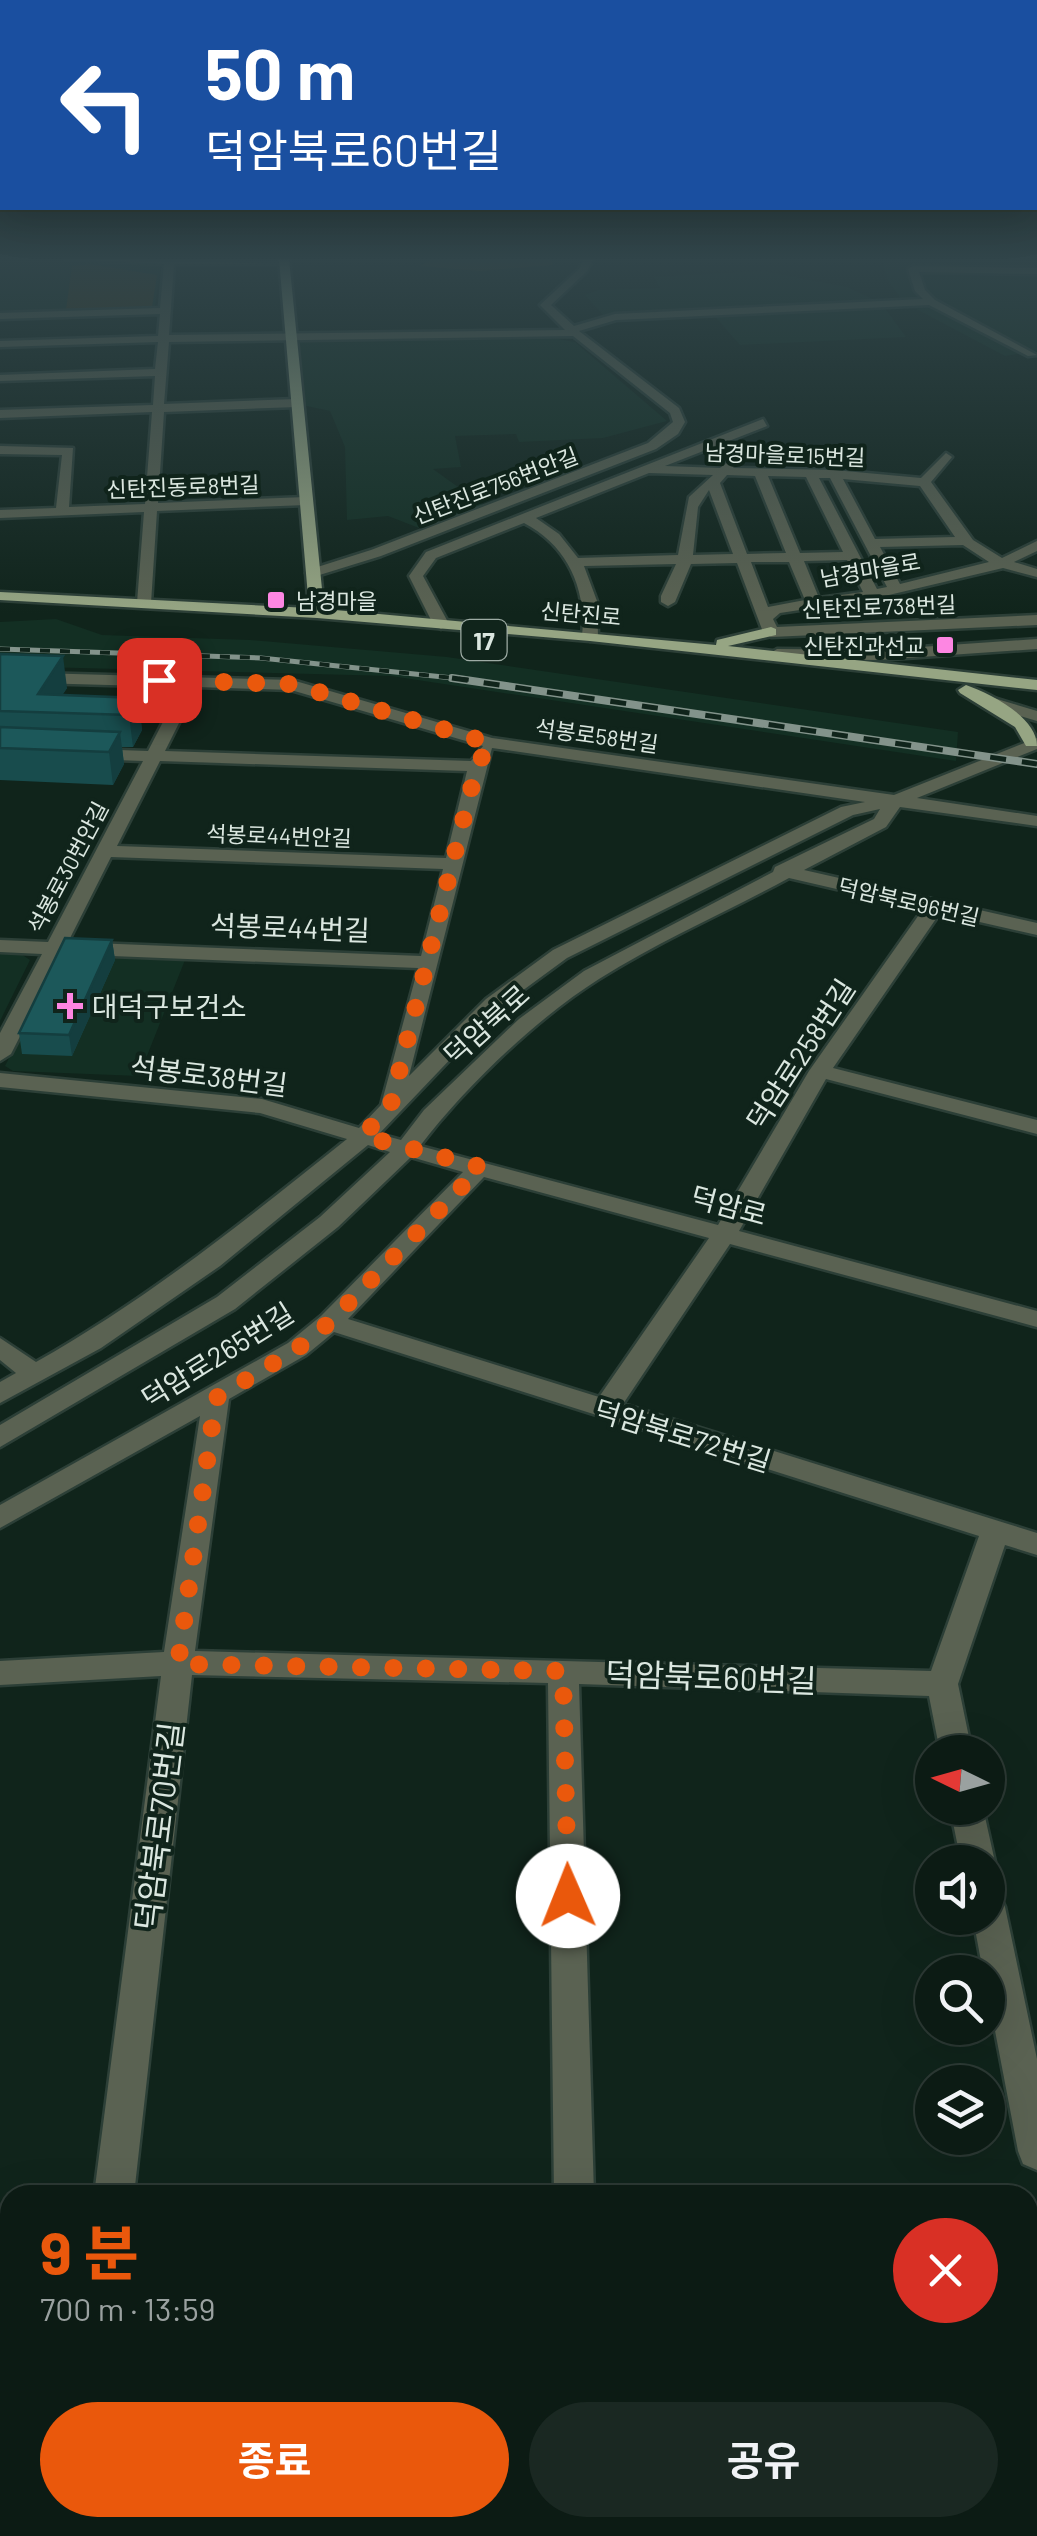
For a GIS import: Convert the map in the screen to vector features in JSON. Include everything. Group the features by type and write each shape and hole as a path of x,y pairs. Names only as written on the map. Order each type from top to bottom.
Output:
{"main road":[{"path":"294,377 316,613"},
{"name":"신탄진로","path":"0,596 316,613 590,636 1037,685"},
{"name":"신탄진로","path":"0,610 426,635 1037,697"},
{"path":"668,644 724,642 768,625"},
{"path":"966,690 1022,724 1035,742"}],"street":[{"path":"144,603 161,377"},
{"name":"신탄진로756번안길","path":"313,573 376,553 652,446 680,422 675,411 632,377"},
{"path":"0,450 5,414 297,403"},
{"path":"440,624 416,576 420,566 448,546 762,423"},
{"path":"668,602 670,584 684,564 693,501 705,485 719,477 736,450 732,442 723,438"},
{"name":"신탄진동로8번길","path":"0,450 69,451 62,511"},
{"path":"946,457 924,482 963,542 1000,564"},
{"name":"남경마을로15번길","path":"644,470 719,477 760,472 834,474 924,482"},
{"path":"760,472 813,602"},
{"path":"810,473 872,595"},
{"path":"834,474 895,589"},
{"path":"719,477 739,558 768,625"},
{"name":"신탄진동로8번길","path":"0,514 306,501"},
{"path":"526,518 552,531 575,562 592,625 590,636"},
{"path":"870,543 963,542"},
{"name":"남경마을로","path":"768,625 775,610 872,595 1000,564 1034,548"},
{"path":"575,562 852,556"},
{"name":"남경마을로","path":"1000,564 1037,573"},
{"name":"신탄진로738번길","path":"797,655 769,646 765,638 768,625 1037,620"},
{"path":"738,652 877,655 1036,644"},
{"name":"석봉로58번길","path":"0,678 292,684 490,743 1037,821"},
{"name":"석봉로30번안길","path":"0,1054 193,680"},
{"path":"987,700 1037,716"},
{"name":"덕암북로","path":"0,1394 92,1342 210,1260 363,1136 493,1003 560,954 847,812 894,801 1035,742"},
{"path":"391,1104 477,766 490,743"},
{"path":"76,754 477,766"},
{"name":"덕암북로","path":"0,1437 226,1303 329,1222 406,1149 432,1115 528,1024 591,975 880,822 894,801"},
{"name":"석봉로44번안길","path":"105,851 452,864"},
{"name":"덕암북로96번길","path":"782,872 1037,929"},
{"name":"덕암로258번길","path":"604,1411 724,1236 820,1072 933,908"},
{"name":"석봉로44번길","path":"0,946 430,962"},
{"path":"820,1072 1036,1125"},
{"name":"석봉로38번길","path":"0,1080 262,1106 406,1149"},
{"name":"덕암로","path":"406,1149 1037,1319"},
{"name":"덕암로265번길","path":"0,1518 297,1349 330,1322 481,1167"},
{"name":"덕암북로72번길","path":"330,1322 1037,1544"},
{"path":"0,1348 36,1374"},
{"name":"덕암북로70번길","path":"115,2185 178,1664 216,1398"},
{"path":"952,1735 942,1684 995,1532"},
{"name":"덕암북로60번길","path":"0,1673 178,1664 563,1671 942,1684"},
{"path":"563,1671 574,2185"},
{"path":"994,1935 1037,2151"}],"shaded area":[{"path":"300,377 616,377 667,421 603,438 519,442 516,434 455,436 461,467 433,469 483,505 419,528 388,516 347,520 345,447 330,411 302,405"},
{"path":"56,619 102,635 250,640 447,657 958,732 956,761 391,676 0,666 0,622"},
{"path":"0,953 21,954 30,960 0,1021"},
{"path":"69,955 185,960 139,1076 13,1071 5,1066 59,960"}],"building":[{"path":"0,654 63,656 38,694 138,698 129,715 0,711"},
{"path":"0,727 120,732 109,752 0,748"},
{"path":"65,938 112,940 69,1035 19,1033"}],"railway":[{"path":"0,649 261,658 472,680"},
{"path":"452,678 1037,764"}],"place":[{"name":"남경마을","path":"276,600"},
{"name":"신탄진과선교","path":"945,645"},
{"name":"대덕구보건소","path":"70,1006"}],"route":[{"path":"159,680 292,684 490,743 477,766 391,1104 363,1136 481,1167 330,1322 297,1349 216,1398 178,1664 563,1671 568,1896"}]}
